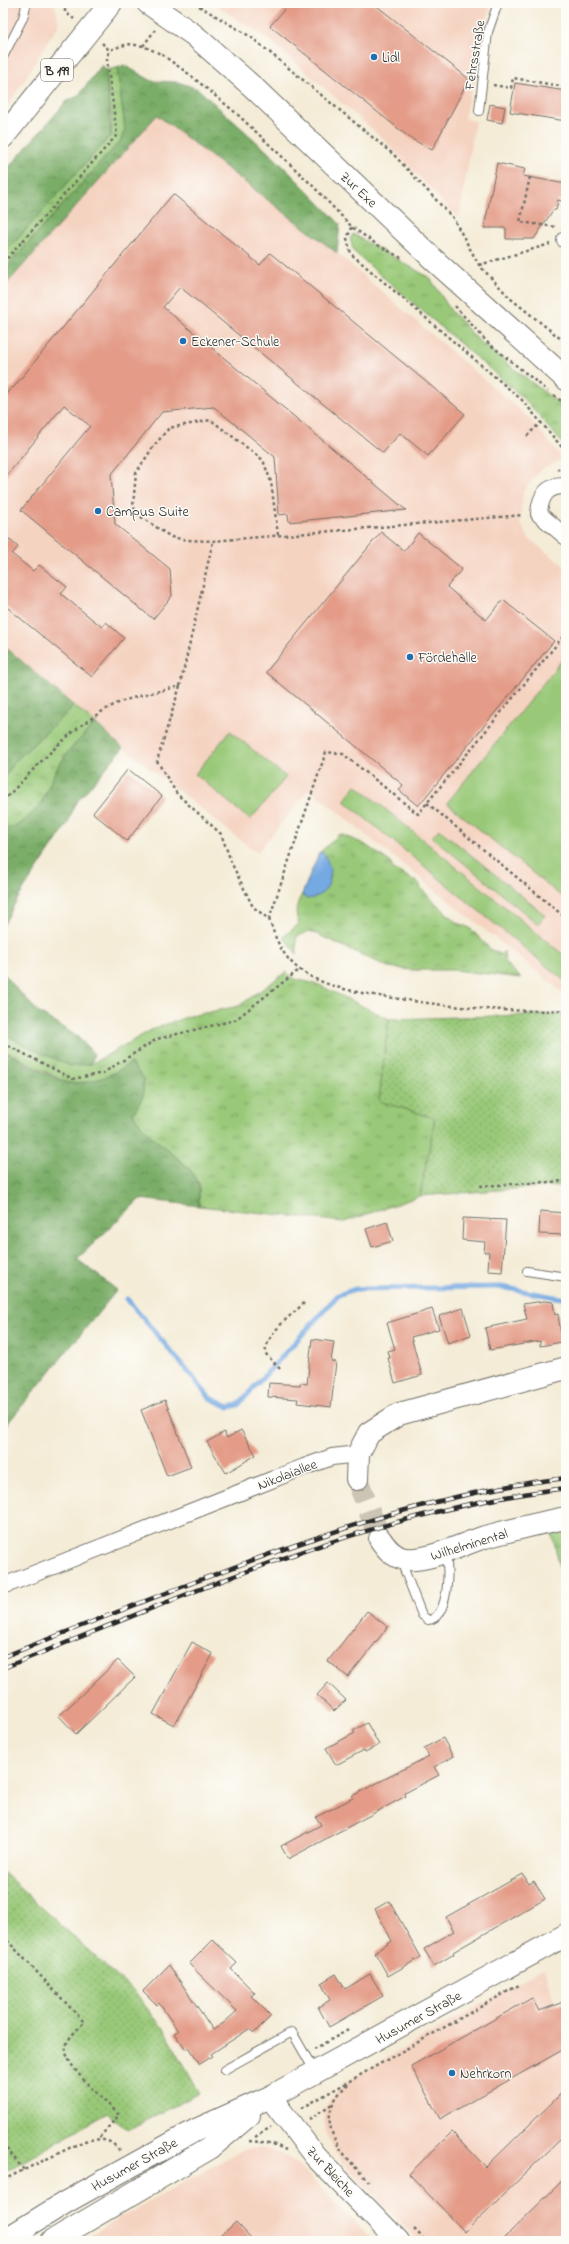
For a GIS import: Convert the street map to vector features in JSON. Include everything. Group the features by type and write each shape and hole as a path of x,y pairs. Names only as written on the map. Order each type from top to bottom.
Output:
{"main road":[{"name":"B 199","path":"3,137 111,3"},
{"name":"Zur Exe","path":"148,3 194,35 254,88 434,260 566,379"},
{"path":"356,1479 358,1454 369,1433 399,1414 566,1368"},
{"name":"Wilhelminental","path":"404,1559 418,1559 485,1538 566,1518"},
{"path":"380,1539 387,1550 404,1559"},
{"name":"Husumer Straße","path":"3,2241 66,2202 196,2130 270,2097 566,1936"},
{"name":"Husumer Straße","path":"52,2241 210,2148 270,2097"},
{"name":"Zur Bleiche","path":"270,2097 315,2156 404,2232"}],"street":[{"path":"566,486 557,486 548,491 540,500 540,514 566,537"},
{"name":"Nikolaiallee","path":"3,1586 304,1467 332,1457 358,1454"}],"lane":[{"path":"3,57 23,18 26,6 24,3"},
{"name":"Fehrsstraße","path":"479,111 488,32 498,3"},
{"path":"527,1271 566,1277"},
{"path":"404,1559 404,1569 422,1615 428,1620 434,1619 439,1614 447,1591 449,1564 445,1551"},
{"path":"224,2070 292,2032 316,2072"}],"path":[{"path":"194,3 251,37 394,155 453,218 479,265 511,299 566,343"},
{"path":"89,31 109,50"},
{"path":"109,50 128,44 143,46 161,54 189,74 236,113 311,184 352,227 376,244 407,261"},
{"path":"3,263 117,135 107,60 109,50"},
{"path":"482,83 511,88 513,78 566,87"},
{"path":"479,265 566,240 559,227 520,222 530,177"},
{"path":"352,227 347,238 351,254 522,400 566,452"},
{"path":"453,303 461,315 487,342 566,405"},
{"path":"278,535 271,482 263,460 211,420 169,428 153,447 136,473 133,506 138,515 170,537 187,540 213,541 540,514"},
{"path":"526,436 542,422"},
{"path":"555,471 566,463"},
{"path":"213,541 180,686 157,761 177,794 221,834 232,864 253,907 269,919 278,946 300,969 324,982 350,991 441,1006 542,1011 566,1010"},
{"path":"269,919 326,752 343,754 418,814 566,632"},
{"path":"3,801 51,752 95,716 126,700 180,686"},
{"path":"427,804 566,918"},
{"path":"3,1043 73,1078 103,1073 157,1039 235,1020 300,969"},
{"path":"480,1186 566,1181"},
{"path":"280,1369 265,1352 267,1343 275,1331 304,1303"},
{"path":"3,1936 84,2022 70,2038 66,2046 66,2055 87,2083 119,2115 98,2139"},
{"path":"371,2184 336,2145 331,2131 330,2117 332,2104 336,2097 351,2081 526,1981"},
{"path":"3,2180 84,2141 98,2139 110,2142 117,2147 130,2167"},
{"path":"3,2144 24,2170"},
{"path":"404,2232 426,2241"}],"shaded area":[{"path":"3,3 55,3 59,24 3,114"},
{"path":"213,3 492,3 464,118 475,121 459,219 385,141 271,41"},
{"path":"157,115 337,253 529,418 563,459 541,470 523,491 520,522 529,539 566,567 566,995 309,789 257,853 119,744 3,645 3,288"},
{"path":"544,1968 566,2038 566,2241 419,2241 342,2163 326,2135 323,2110 342,2084"},
{"path":"259,2148 280,2152 298,2165 374,2241 79,2241 242,2150"}],"green space":[{"path":"102,65 106,70 111,135 3,255 3,174 66,102 78,96"},
{"path":"124,65 152,81 178,82 198,89 280,163 340,224 337,253 157,115 3,288 3,271 121,140 125,128 117,68"},
{"path":"117,68 125,128 121,140 3,271 3,255 111,135 112,124 106,70"},
{"path":"353,234 430,278 451,311 480,342 566,409 566,447 521,396 354,252 350,239"},
{"path":"3,645 74,706 14,762 3,780"},
{"path":"566,655 566,890 561,896 447,803"},
{"path":"74,706 95,723 67,753 55,772 41,804 23,822 3,831 3,780 14,762"},
{"path":"95,723 123,748 75,804 68,823 18,898 3,926 3,831 23,822 41,804 55,772 67,753"},
{"path":"230,731 286,777 250,820 195,774"},
{"path":"356,785 566,957 566,982 344,801"},
{"path":"439,829 545,915 538,924 432,837"},
{"path":"340,834 364,844 390,862 393,869 419,883 421,889 456,922 470,928 490,949 501,955 504,951 505,963 521,978 454,970 411,970 388,967 310,931 296,937 297,954 283,937 299,924 296,912 297,905 302,894 304,897 322,852 319,853"},
{"path":"3,971 7,978 38,1012 78,1037 94,1054 91,1064 70,1066 22,1044 3,1033"},
{"path":"286,972 294,979 317,984 389,1019 379,1101 435,1118 420,1196 344,1222 199,1206 199,1184 188,1167 151,1136 133,1115 143,1096 131,1064 111,1076 88,1082 68,1083 3,1050 3,1033 22,1044 91,1064 155,1028 190,1016 239,1006"},
{"path":"566,1014 566,1185 420,1196 435,1118 379,1101 389,1019"},
{"path":"3,1050 47,1074 64,1082 70,1083 87,1082 102,1078 131,1063 144,1079 143,1096 133,1115 151,1136 188,1167 199,1184 199,1206 140,1199 77,1259 117,1290 3,1429"},
{"path":"566,1531 566,1595 552,1533"},
{"path":"3,1872 135,1993 165,2031 200,2093 127,2130 107,2113 3,2173"}],"water":[{"path":"322,852 326,857 330,869 329,882 324,892 313,898 306,899 302,894 319,853"}],"building":[{"name":"Lidl","path":"290,3 373,3 469,79 432,150 410,138 270,26"},
{"path":"515,83 566,91 566,121 510,112"},
{"path":"490,104 505,107 502,123 487,120"},
{"path":"497,163 525,169 523,176 566,184 566,202 558,200 556,210 553,210 534,239 506,239 506,228 484,228"},
{"path":"173,194 260,265 270,253 465,414 428,456 400,433 383,453 180,287 163,307 406,510 289,522 288,514 279,515 275,457 214,407 162,412 111,475 115,524 170,569 172,596 153,619 21,510 90,426 64,405 3,480 3,398 12,387 13,388"},
{"name":"Fördehalle","path":"381,532 404,551 418,533 462,569 447,587 486,620 503,600 554,641 418,806 399,790 403,785 266,672"},
{"path":"3,534 18,547 12,554 33,571 39,565 67,587 61,594 102,627 106,622 124,638 92,677 3,604"},
{"path":"128,769 162,796 127,841 93,813"},
{"path":"540,1211 566,1213 566,1235 539,1234"},
{"path":"463,1218 506,1220 502,1272 488,1271 489,1252 484,1252 485,1242 462,1240"},
{"path":"387,1222 393,1241 372,1247 366,1229"},
{"path":"544,1301 553,1302 555,1315 558,1314 562,1342 540,1346 540,1341 490,1350 485,1328 527,1319 523,1304"},
{"path":"463,1308 471,1335 448,1343 439,1316"},
{"path":"432,1309 439,1329 411,1337 422,1375 395,1383 388,1358 390,1358 388,1351 395,1349 387,1323"},
{"path":"312,1339 334,1342 331,1361 336,1362 331,1407 297,1403 298,1399 268,1397 269,1383 307,1384"},
{"path":"165,1400 191,1467 167,1476 141,1410"},
{"path":"241,1430 256,1455 226,1473 207,1442 224,1432 227,1438"},
{"path":"367,1611 388,1627 348,1677 328,1661"},
{"path":"192,1642 213,1654 174,1725 153,1714"},
{"path":"118,1660 135,1677 76,1734 59,1716"},
{"path":"328,1683 346,1700 334,1711 317,1695"},
{"path":"367,1723 379,1745 365,1752 364,1750 336,1765 326,1748 355,1733 353,1731"},
{"path":"443,1738 453,1757 434,1767 439,1775 405,1793 406,1796 288,1859 281,1846 321,1825 316,1817 353,1798 352,1796 429,1756 424,1748"},
{"path":"523,1874 529,1884 534,1881 545,1899 453,1952 454,1954 434,1966 424,1949 454,1931 446,1917"},
{"path":"389,1901 421,1957 388,1976 375,1953 392,1941 375,1909"},
{"path":"213,1940 237,1963 231,1969 255,1993 251,1996 271,2016 254,2033 249,2029 211,2054 213,2056 200,2064 189,2047 185,2049 174,2033 178,2031 159,2003 157,2005 143,1991 169,1965 213,2030 225,2022 237,2011 189,1964"},
{"path":"336,1974 345,1989 370,1974 383,1996 329,2027 318,2007 330,2000 321,1983"},
{"path":"532,1998 539,2011 566,2001 566,2048 440,2119 411,2066"},
{"path":"566,2089 566,2134 465,2232 409,2174 452,2132 486,2167"},
{"path":"566,2177 566,2241 501,2241"},
{"path":"236,2222 254,2241 215,2241"}],"waterway":[{"path":"127,1299 210,1398 229,1407 238,1405 338,1295 355,1289 501,1287 566,1299"}],"tunnel":[{"path":"357,1479 380,1539"}],"railway":[{"path":"3,1657 154,1597 323,1535 443,1500 484,1491 566,1478"},
{"path":"3,1668 210,1585 350,1536 421,1516 493,1499 566,1488"}],"place":[{"name":"Lidl","path":"374,57"},
{"name":"Eckener-Schule","path":"183,341"},
{"name":"Campus Suite","path":"98,511"},
{"name":"Fördehalle","path":"410,657"},
{"name":"Nehrkorn","path":"452,2073"}]}
